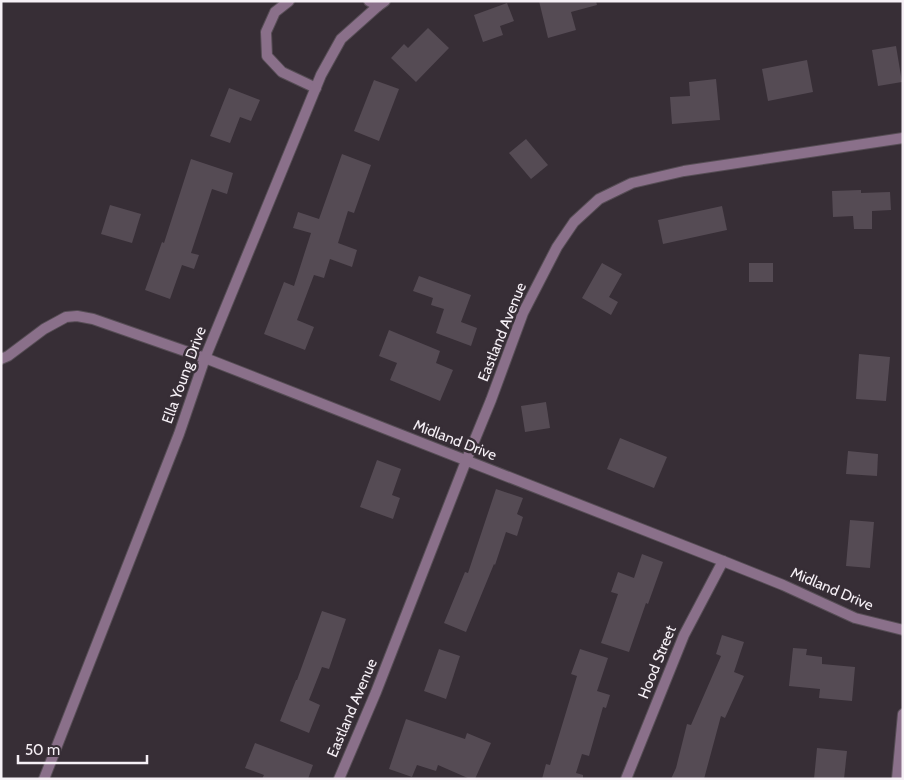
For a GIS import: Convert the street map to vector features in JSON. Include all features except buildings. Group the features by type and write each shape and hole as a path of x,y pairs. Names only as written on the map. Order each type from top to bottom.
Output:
{"street":[{"path":"289,1 275,12 266,32 268,56 282,72 316,88"},
{"name":"Ella Young Drive","path":"44,779 179,434 205,358 321,75 341,39 377,3"},
{"name":"Eastland Avenue","path":"339,779 376,692 524,314 557,247 574,222 599,199 632,183 684,171 903,138"},
{"name":"Midland Drive","path":"1,359 66,316 93,319 205,358 723,561 783,585 855,618 903,630"},
{"name":"Hood Street","path":"626,779 684,635 723,561"},
{"path":"897,779 903,714"}]}
